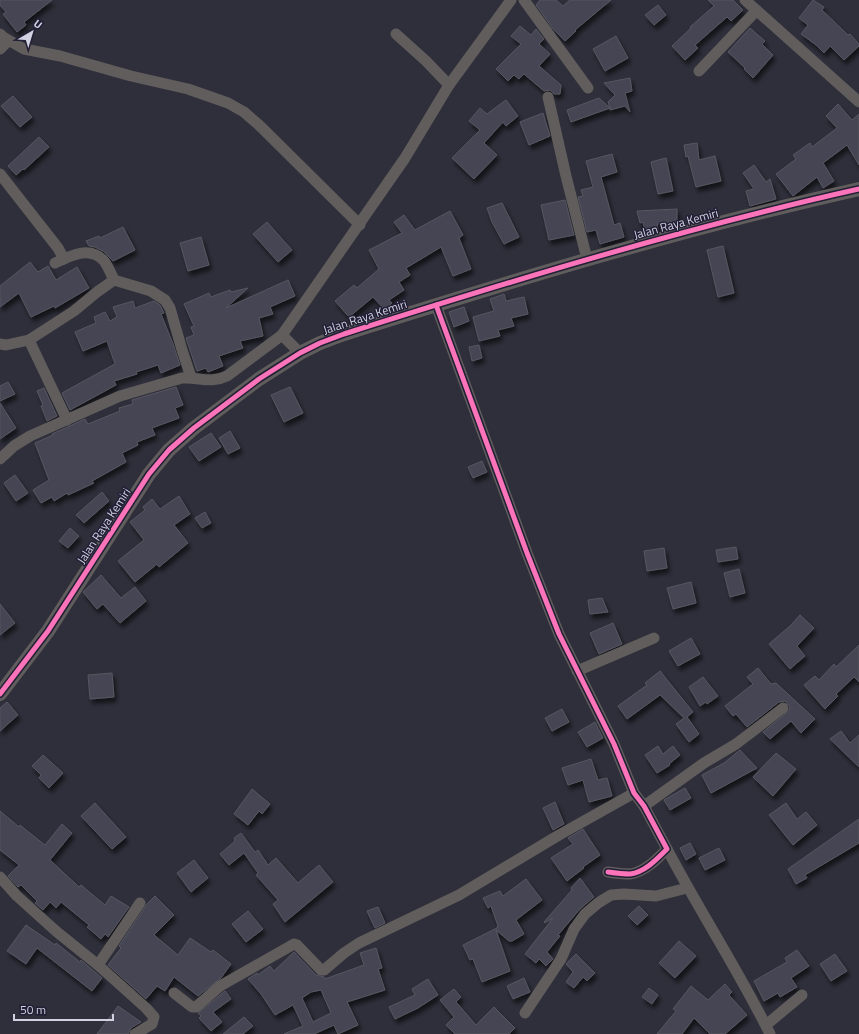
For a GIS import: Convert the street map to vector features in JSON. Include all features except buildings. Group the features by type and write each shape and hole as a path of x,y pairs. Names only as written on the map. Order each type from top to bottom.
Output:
{"street":[{"path":"0,459 14,446 30,436 120,396 182,378 191,377 210,381 218,380 289,343 360,225 406,158 450,85 511,0"},
{"path":"524,0 588,88"},
{"path":"746,0 756,11 859,102"},
{"path":"699,71 756,11"},
{"path":"396,34 450,85"},
{"path":"0,49 4,37 24,49 60,56 131,76 188,89 228,103 244,112 260,126 360,225"},
{"path":"548,97 587,259"},
{"path":"0,174 58,248 60,261 78,253 85,252 93,254 104,261 114,280 151,292 164,300 170,308 191,377"},
{"name":"Jalan Raya Kemiri","path":"0,694 48,631 149,474 169,450 194,428 259,379 289,343 320,343 436,305 587,259 752,214 859,189"},
{"path":"0,344 6,345 29,340 74,311 114,280"},
{"path":"436,305 526,553 559,634 614,744 634,793 644,806 687,888 768,1029 802,995"},
{"path":"29,340 67,420"},
{"path":"578,671 654,638"},
{"path":"644,806 704,763 736,744 783,708"},
{"path":"174,993 192,1007 196,1007 223,984 294,944 297,945 321,970 324,970 344,953 359,943 459,895 559,835 634,793"},
{"path":"608,872 631,874 642,870 654,862 667,849"},
{"path":"0,877 17,896 151,1012 154,1017 152,1024 135,1034"},
{"path":"525,1013 561,959 574,929 585,914 598,903 611,895 624,894 656,896 687,888"},
{"path":"98,965 140,902"}],"cycle path":[{"path":"0,694 48,631 149,474 169,450 194,428 259,379 300,353 320,343 344,334 600,256 794,204 859,189"},
{"path":"436,305 527,553 559,634 614,744 634,793 644,806 667,849 641,871 630,874 608,872"}]}
